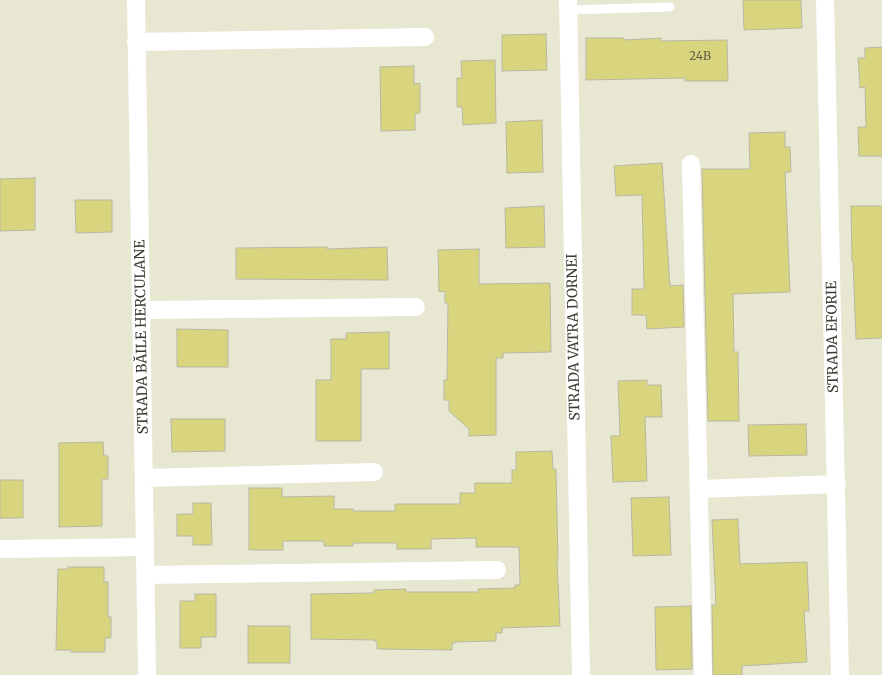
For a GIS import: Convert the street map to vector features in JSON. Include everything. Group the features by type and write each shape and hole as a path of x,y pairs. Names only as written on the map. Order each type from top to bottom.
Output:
{"street":[{"name":"STRADA BĂILE HERCULANE","path":"136,0 147,675"},
{"name":"STRADA EFORIE","path":"825,0 840,675"},
{"name":"STRADA VATRA DORNEI","path":"568,5 581,675"},
{"path":"136,42 425,37"},
{"path":"691,164 703,675"},
{"path":"141,310 416,307"},
{"path":"144,478 374,472"},
{"path":"699,489 836,484"},
{"path":"0,549 146,547"},
{"path":"146,575 497,570"}],"lane":[{"path":"568,5 670,7"}],"building":[{"path":"743,0 801,0 802,28 744,30"},
{"path":"546,34 547,70 502,71 502,35"},
{"path":"586,38 624,38 624,40 661,38 661,41 727,40 728,81 685,81 685,78 586,80"},
{"path":"882,47 882,156 859,156 858,127 866,127 865,87 860,88 858,58 865,58 865,48"},
{"path":"495,60 496,123 463,125 462,107 457,107 457,78 462,78 461,61"},
{"path":"414,66 414,84 420,83 420,113 415,114 415,130 381,131 380,67"},
{"path":"542,120 543,172 507,173 506,122"},
{"path":"785,132 785,147 790,147 791,172 785,172 790,292 733,294 734,352 738,352 739,421 708,421 702,169 750,169 749,133"},
{"path":"662,163 670,286 683,285 684,327 647,329 646,315 632,315 632,289 644,289 642,195 616,196 614,166"},
{"path":"35,178 35,230 0,231 0,179"},
{"path":"75,200 112,200 112,232 76,233"},
{"path":"544,206 545,247 506,248 505,208"},
{"path":"851,206 882,206 882,338 856,339"},
{"path":"327,247 327,249 387,247 388,280 236,279 236,248"},
{"path":"479,249 479,284 550,283 551,352 503,353 503,358 496,358 496,435 469,436 469,429 449,411 449,400 444,400 444,380 447,380 448,303 445,303 445,291 439,292 438,250"},
{"path":"177,329 228,330 228,367 177,367"},
{"path":"389,332 389,369 361,369 361,441 316,441 316,380 331,380 331,339 346,339 346,333"},
{"path":"647,380 647,385 661,385 662,417 645,417 647,481 613,482 611,436 620,436 618,381"},
{"path":"171,419 225,419 225,451 172,452"},
{"path":"806,424 807,455 749,456 748,425"},
{"path":"103,442 104,456 108,456 108,479 102,479 102,526 59,527 59,443"},
{"path":"552,451 553,469 556,469 557,561 560,626 502,628 502,633 496,633 496,641 455,642 452,643 452,650 377,649 377,642 374,640 311,639 311,594 374,593 374,590 406,589 406,592 478,592 478,589 515,588 515,585 520,585 519,547 476,547 476,538 431,539 431,549 397,549 397,543 353,543 353,546 324,546 324,541 283,541 283,550 249,550 249,488 282,488 282,497 334,496 334,509 353,509 353,511 395,511 395,504 460,504 460,493 475,493 475,483 512,483 512,470 516,470 516,452"},
{"path":"0,480 23,480 23,518 0,518"},
{"path":"669,497 671,555 633,556 631,498"},
{"path":"193,503 211,503 212,545 193,545 193,536 177,536 177,514 193,514"},
{"path":"738,519 740,564 807,562 809,611 804,611 807,662 742,666 742,675 713,675 712,605 716,605 712,520"},
{"path":"68,567 104,567 104,582 108,582 108,617 111,617 111,638 105,638 105,652 71,652 71,650 56,650 58,569 68,569"},
{"path":"195,594 216,594 216,637 201,637 201,648 180,648 180,601 195,601"},
{"path":"691,606 692,669 656,670 655,607"},
{"path":"248,626 290,626 290,663 248,663"}]}
